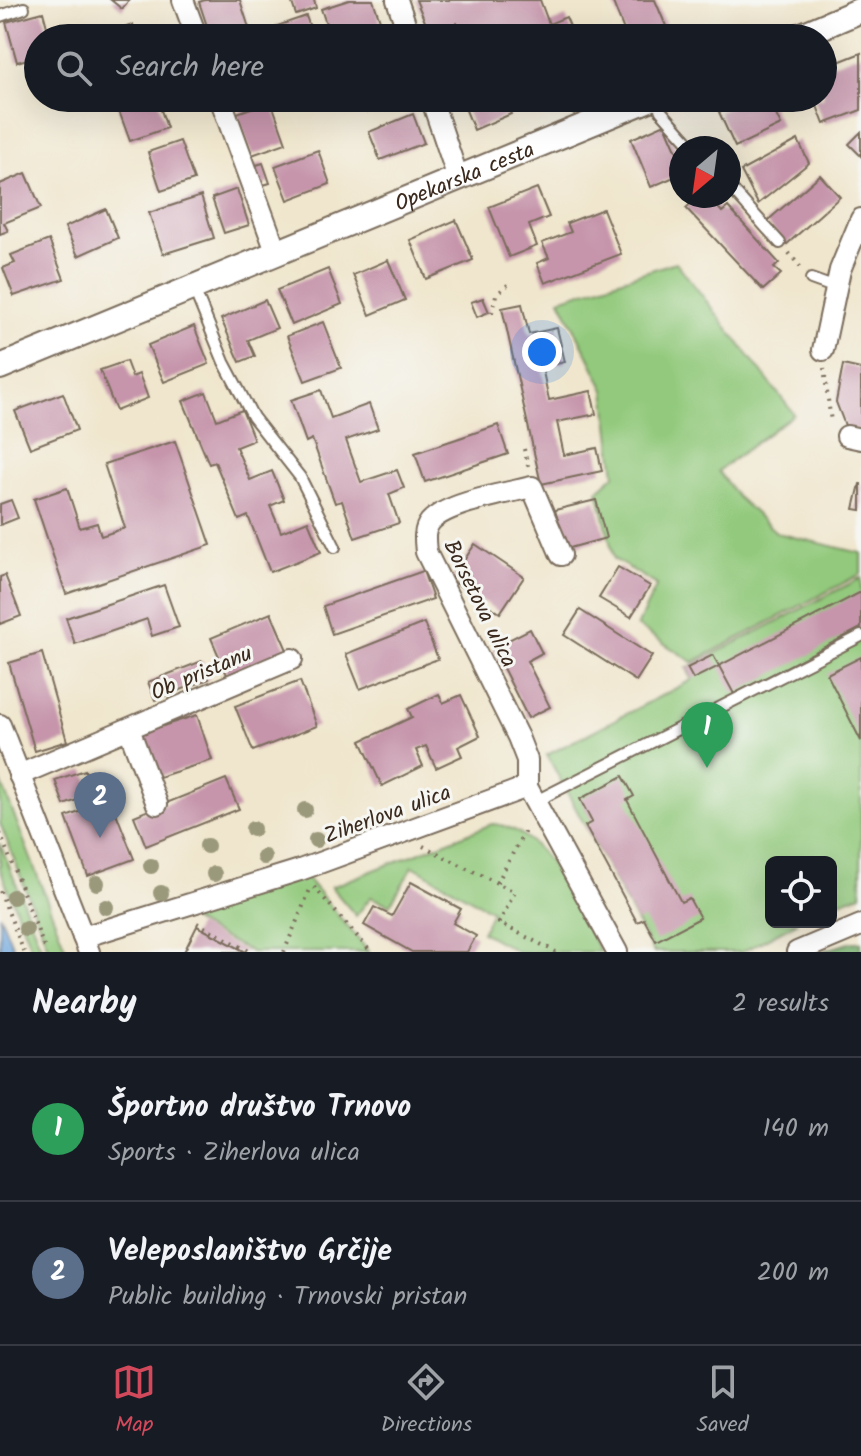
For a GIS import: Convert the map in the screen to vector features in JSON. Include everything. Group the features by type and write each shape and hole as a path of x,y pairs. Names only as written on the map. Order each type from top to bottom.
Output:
{"street":[{"path":"183,0 192,24"},
{"path":"397,0 405,24"},
{"path":"828,24 861,10"},
{"path":"225,112 277,254"},
{"path":"436,112 458,178"},
{"name":"Opekarska cesta","path":"1,366 620,112"},
{"path":"823,355 836,288 861,219"},
{"name":"Borsetova ulica","path":"535,800 527,760 518,737 426,552 424,536 430,522 444,511 532,487 561,555"},
{"name":"Ob pristanu","path":"19,775 292,659"},
{"path":"0,725 86,944"},
{"path":"129,729 157,804"},
{"path":"535,800 617,952"},
{"name":"Ziherlova ulica","path":"86,944 176,908 306,877 400,834 535,800"},
{"path":"797,952 861,925"}],"lane":[{"path":"0,16 24,8"},
{"path":"662,112 683,136"},
{"path":"741,199 780,243"},
{"path":"811,279 836,288"},
{"path":"194,289 224,362 253,417 300,477 335,547"},
{"path":"535,800 861,636"}],"path":[{"path":"780,243 811,279"},
{"path":"492,313 496,295 510,283"},
{"path":"823,355 827,411 847,435"},
{"path":"497,883 529,824 535,800"},
{"path":"0,833 46,952"},
{"path":"400,834 515,892 499,923 556,952"},
{"path":"284,952 306,877"},
{"path":"306,877 371,952"},
{"path":"0,891 24,952"},
{"path":"176,908 200,926 251,952"}],"green space":[{"path":"676,262 794,414 718,471 737,497 777,533 861,553 861,574 693,662 637,626 657,585 614,559 598,490 615,475 605,390 560,299"},
{"path":"861,578 861,894 837,903 837,856 765,856 765,928 787,928 742,952 653,952 547,755 692,680 687,668"},
{"path":"0,779 67,952 50,952 0,823"},
{"path":"492,824 511,828 528,839 543,855 570,894 600,952 518,952 482,932 492,911 413,866 390,905 371,897 356,916 331,887"},
{"path":"0,843 43,952 33,952 0,869"},
{"path":"300,870 369,952 251,952 200,926 176,908"},
{"path":"861,942 861,952 819,952"}],"water":[{"path":"0,915 15,952 0,952"}],"building":[{"path":"111,0 129,0 122,9"},
{"path":"240,0 248,24 206,24 199,2"},
{"path":"291,0 314,0 316,8 296,15"},
{"path":"349,0 373,0 381,24 326,24 321,9"},
{"path":"416,0 540,0 549,24 457,23 426,24"},
{"path":"612,0 655,0 665,24 621,24"},
{"path":"43,12 46,24 24,24 24,60 17,62 6,22"},
{"path":"306,16 309,24 283,24"},
{"path":"566,17 569,24 549,24"},
{"path":"861,53 861,110 824,124 819,112 837,112 837,62"},
{"path":"119,112 162,112 167,128 130,141"},
{"path":"275,112 286,143 252,155 237,113"},
{"path":"467,112 510,112 511,114 474,130"},
{"path":"719,112 775,112 781,125 741,144 741,136 730,136"},
{"path":"413,114 424,143 380,160 369,132"},
{"path":"665,124 670,136 669,179 651,187 631,139"},
{"path":"861,132 861,156 849,144"},
{"path":"798,140 809,163 758,204 741,171"},
{"path":"180,141 194,180 161,191 148,152"},
{"path":"318,150 330,184 288,200 275,166"},
{"path":"263,163 270,183 257,187 250,167"},
{"path":"26,173 41,208 4,223 8,231 0,234 0,184"},
{"path":"820,175 840,197 786,245 766,222"},
{"path":"537,188 549,217 529,225 537,246 509,257 489,207"},
{"path":"237,189 249,225 224,233 212,198"},
{"path":"201,196 214,238 163,254 149,213"},
{"path":"686,208 718,208 722,212 729,208 779,263 774,268 781,274 763,290"},
{"path":"106,209 118,238 78,256 65,227"},
{"path":"603,209 621,254 545,283 537,263 549,258 542,243 571,232 567,223"},
{"path":"456,220 473,260 426,279 410,240"},
{"path":"49,240 64,279 14,296 3,268 15,263 11,255"},
{"path":"388,260 405,300 370,315 353,275"},
{"path":"328,269 342,304 292,325 277,290"},
{"path":"483,298 489,312 477,317 471,302"},
{"path":"265,300 277,328 248,340 255,356 240,362 221,319"},
{"path":"522,304 529,334 557,328 565,362 542,367 549,400 591,391 596,414 557,422 564,455 597,448 602,471 541,484 502,308"},
{"path":"323,322 341,368 305,381 287,336"},
{"path":"194,326 209,364 164,382 148,345"},
{"path":"126,361 132,377 139,374 148,398 116,411 100,370"},
{"path":"843,365 861,369 861,431 846,428 836,402"},
{"path":"321,390 331,418 369,404 378,429 346,440 361,482 397,470 404,488 389,494 399,523 355,538 342,501 335,503 312,439 306,442 291,400"},
{"path":"206,392 217,420 242,410 254,440 236,447 250,480 272,471 284,500 270,506 281,532 308,521 321,552 270,572 248,516 239,520 215,462 209,464 183,401"},
{"path":"63,393 77,430 30,448 15,411"},
{"path":"498,425 508,454 425,482 415,453"},
{"path":"175,441 211,545 66,594 34,499 67,488 80,528 97,523 101,536 125,528 104,464"},
{"path":"861,484 861,510 854,509"},
{"path":"11,500 18,518 0,525 0,504"},
{"path":"596,500 606,538 566,549 555,510"},
{"path":"475,544 524,577 500,613 451,580"},
{"path":"618,567 650,586 631,617 599,598"},
{"path":"423,571 433,599 332,634 323,606"},
{"path":"5,575 21,616 0,624 0,577"},
{"path":"164,585 179,627 152,636 147,619 75,644 66,618"},
{"path":"861,592 861,628 734,694 719,666"},
{"path":"580,610 652,656 636,681 564,635"},
{"path":"271,613 287,650 227,675 211,638"},
{"path":"424,623 438,659 360,689 346,654"},
{"path":"530,629 542,653 527,661 550,707 528,718 493,648"},
{"path":"42,653 67,741 35,751 9,663"},
{"path":"713,655 719,666 693,679 687,668"},
{"path":"861,657 861,741 827,674"},
{"path":"202,661 209,679 155,700 148,682"},
{"path":"300,681 317,726 253,751 235,706"},
{"path":"439,694 443,703 461,695 480,736 458,747 462,756 436,768 426,746 416,750 423,766 382,786 361,741 412,717 408,709"},
{"path":"197,715 212,760 156,778 141,733"},
{"path":"85,770 93,794 64,805 55,780"},
{"path":"623,776 634,796 627,800 681,902 689,898 700,918 656,941 644,919 637,922 585,826 592,822 580,799"},
{"path":"226,779 239,809 146,846 134,816"},
{"path":"111,800 134,859 88,876 66,817"},
{"path":"411,882 461,909 453,923 476,936 467,952 412,952 364,925 374,907 392,916"},
{"path":"197,926 246,952 184,952"}],"place":[{"name":"Športno društvo Trnovo","path":"707,768"},
{"name":"Veleposlaništvo Grčije","path":"100,838"}]}
